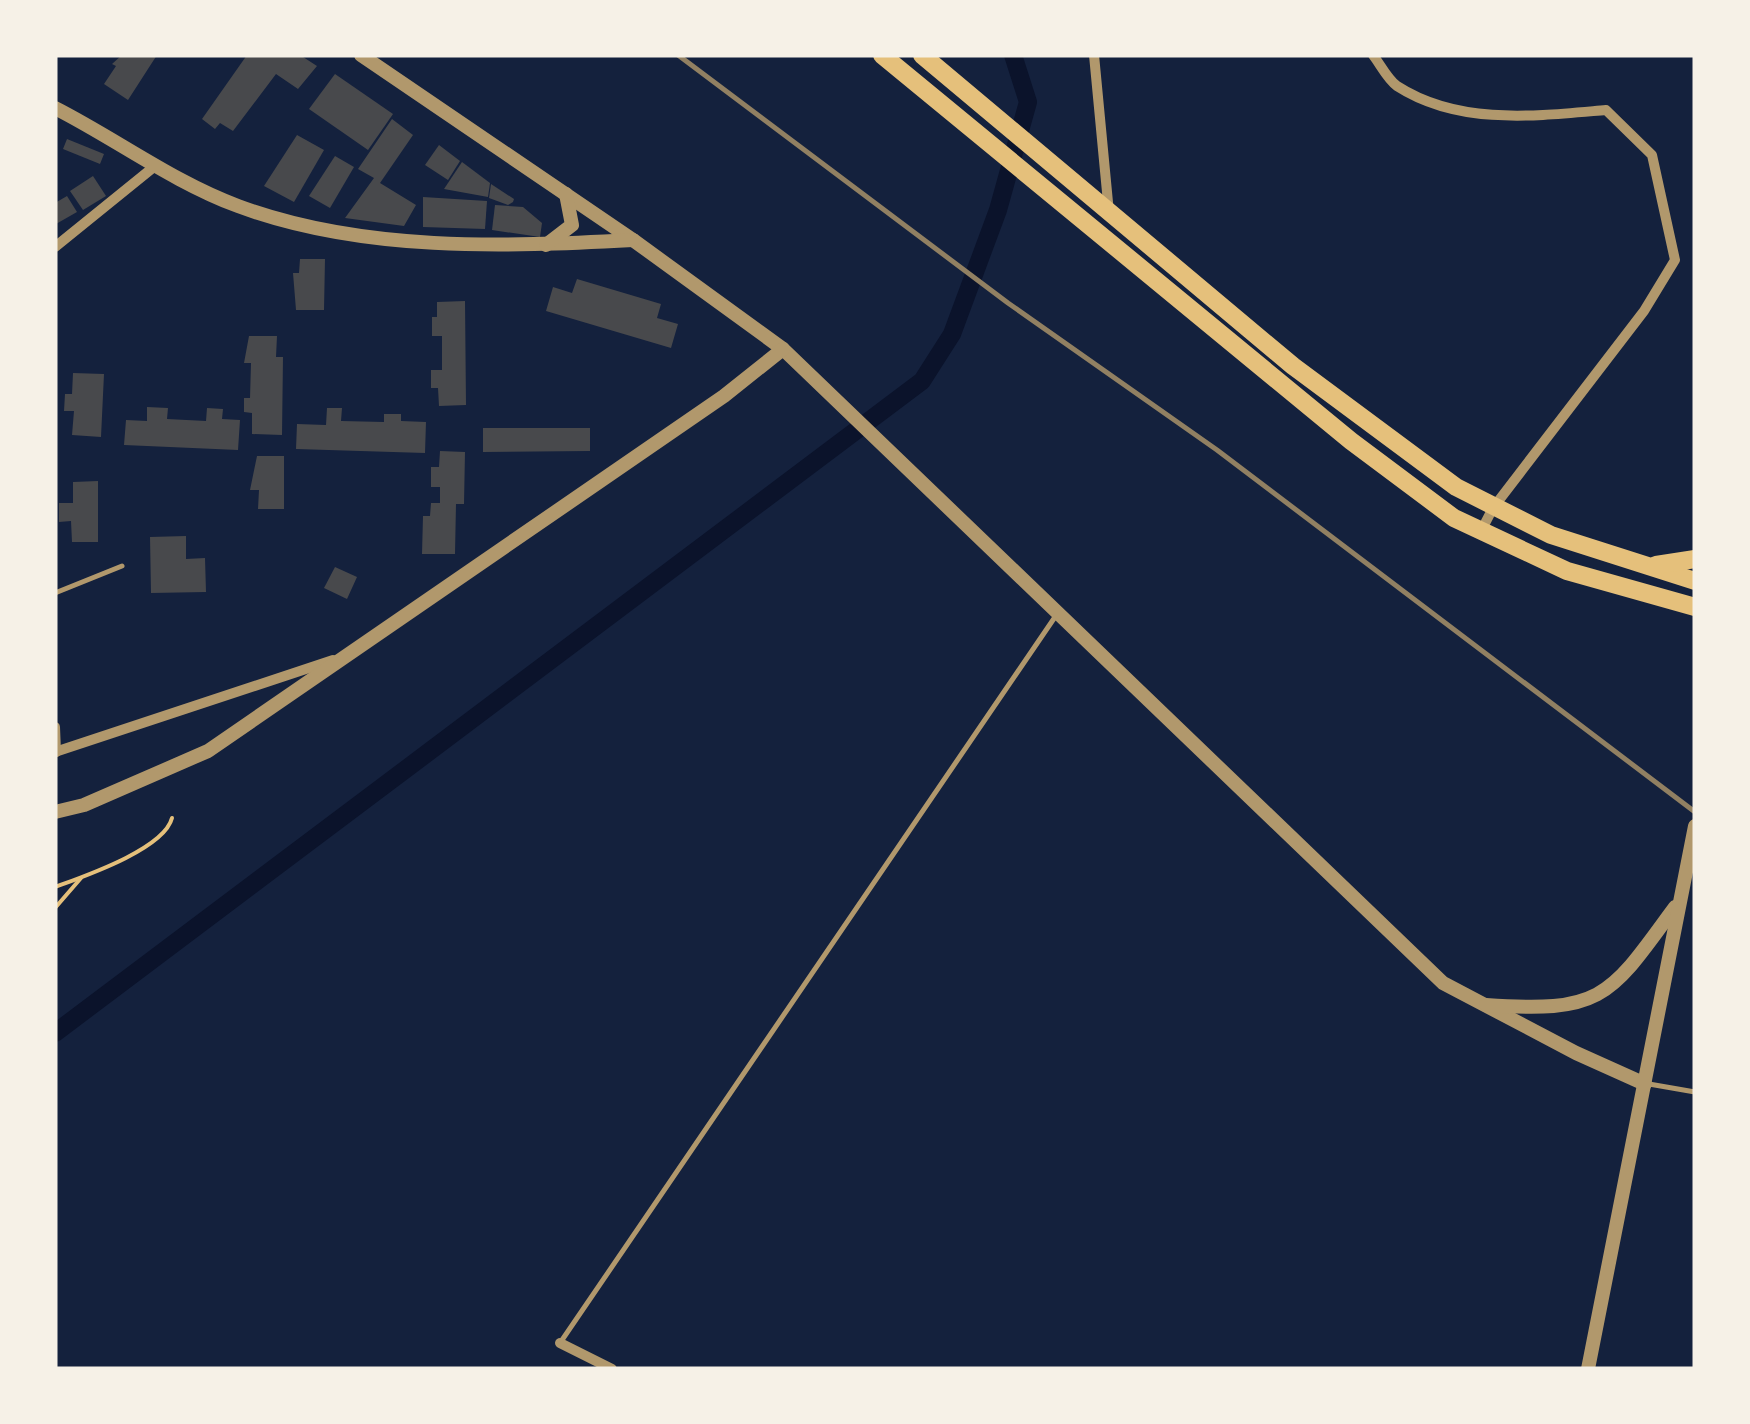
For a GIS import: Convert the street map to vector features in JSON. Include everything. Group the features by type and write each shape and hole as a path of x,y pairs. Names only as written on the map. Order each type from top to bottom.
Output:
{"main road":[{"path":"882,55 1351,441 1480,534 1567,571 1695,608"},
{"path":"922,55 1380,434 1493,508 1578,545 1695,581"},
{"path":"1643,566 1695,559"}],"street":[{"path":"361,55 633,240 784,350 1443,984 1645,1084"},
{"path":"1094,55 1110,214"},
{"path":"1373,55 1395,85 1465,112 1530,117 1606,110 1652,155 1676,260 1644,311 1493,508 1480,534"},
{"path":"55,108 155,166 237,206 317,228 402,239 546,245 633,240"},
{"path":"55,247 155,166"},
{"path":"546,245 572,226 566,194"},
{"path":"55,812 84,806 208,751 357,651 784,350"},
{"path":"55,728 56,752 357,651"},
{"path":"1588,1369 1695,826"},
{"path":"1481,1004 1536,1008 1581,1004 1618,982 1679,902"},
{"path":"560,1343 612,1369"}],"lane":[{"path":"55,593 122,566"},
{"path":"560,1343 1057,614"},
{"path":"1645,1084 1695,1092"}],"path":[{"path":"55,887 153,843 168,831 172,818"},
{"path":"55,908 82,877"}],"building":[{"path":"122,55 157,55 128,100 104,84 116,66 112,64"},
{"path":"247,55 300,55 317,66 298,89 276,74 233,131 220,123 215,129 202,119"},
{"path":"335,74 393,114 368,150 309,109"},
{"path":"392,119 413,135 380,183 416,205 404,226 345,218 374,178 358,169"},
{"path":"297,135 324,150 294,202 264,186"},
{"path":"67,139 104,154 100,164 63,149"},
{"path":"439,145 460,161 448,180 425,165"},
{"path":"335,156 354,167 330,208 309,196"},
{"path":"462,162 490,183 488,197 444,189"},
{"path":"93,176 106,196 83,210 70,191"},
{"path":"491,184 513,202 508,205 489,198"},
{"path":"67,196 77,212 56,224 55,203"},
{"path":"423,197 487,201 485,229 423,227"},
{"path":"495,205 523,207 542,223 540,237 492,230"},
{"path":"300,259 325,259 324,310 296,310 293,273 299,273"},
{"path":"577,279 661,304 657,318 678,324 671,348 546,311 553,287 572,293"},
{"path":"465,301 466,405 439,406 438,388 431,388 431,370 442,370 442,336 432,336 432,317 437,317 437,302"},
{"path":"249,336 277,336 276,357 283,357 282,435 252,434 252,413 244,412 244,398 250,398 251,363 244,363"},
{"path":"73,373 104,374 101,437 72,435 74,411 64,411 65,394 72,394"},
{"path":"147,407 168,408 167,419 206,421 207,408 223,409 222,419 240,420 238,450 124,445 126,420 147,421"},
{"path":"327,408 342,408 341,421 384,422 384,414 401,414 401,421 426,422 425,453 296,449 297,424 326,425"},
{"path":"483,428 590,428 590,451 483,452"},
{"path":"440,451 465,452 464,504 456,504 455,554 422,554 423,516 430,516 431,503 440,503 440,487 431,487 431,467 439,467"},
{"path":"257,456 284,456 284,509 258,509 259,490 250,490"},
{"path":"98,481 98,542 72,542 71,521 59,522 59,503 73,503 73,482"},
{"path":"186,536 186,559 205,558 206,592 151,593 150,537"},
{"path":"335,567 357,577 347,599 324,588"}],"waterway":[{"path":"55,1033 922,381 952,334 998,210 1028,102 1013,55"}],"railway":[{"path":"678,55 1008,303 1217,450 1695,812"}]}
